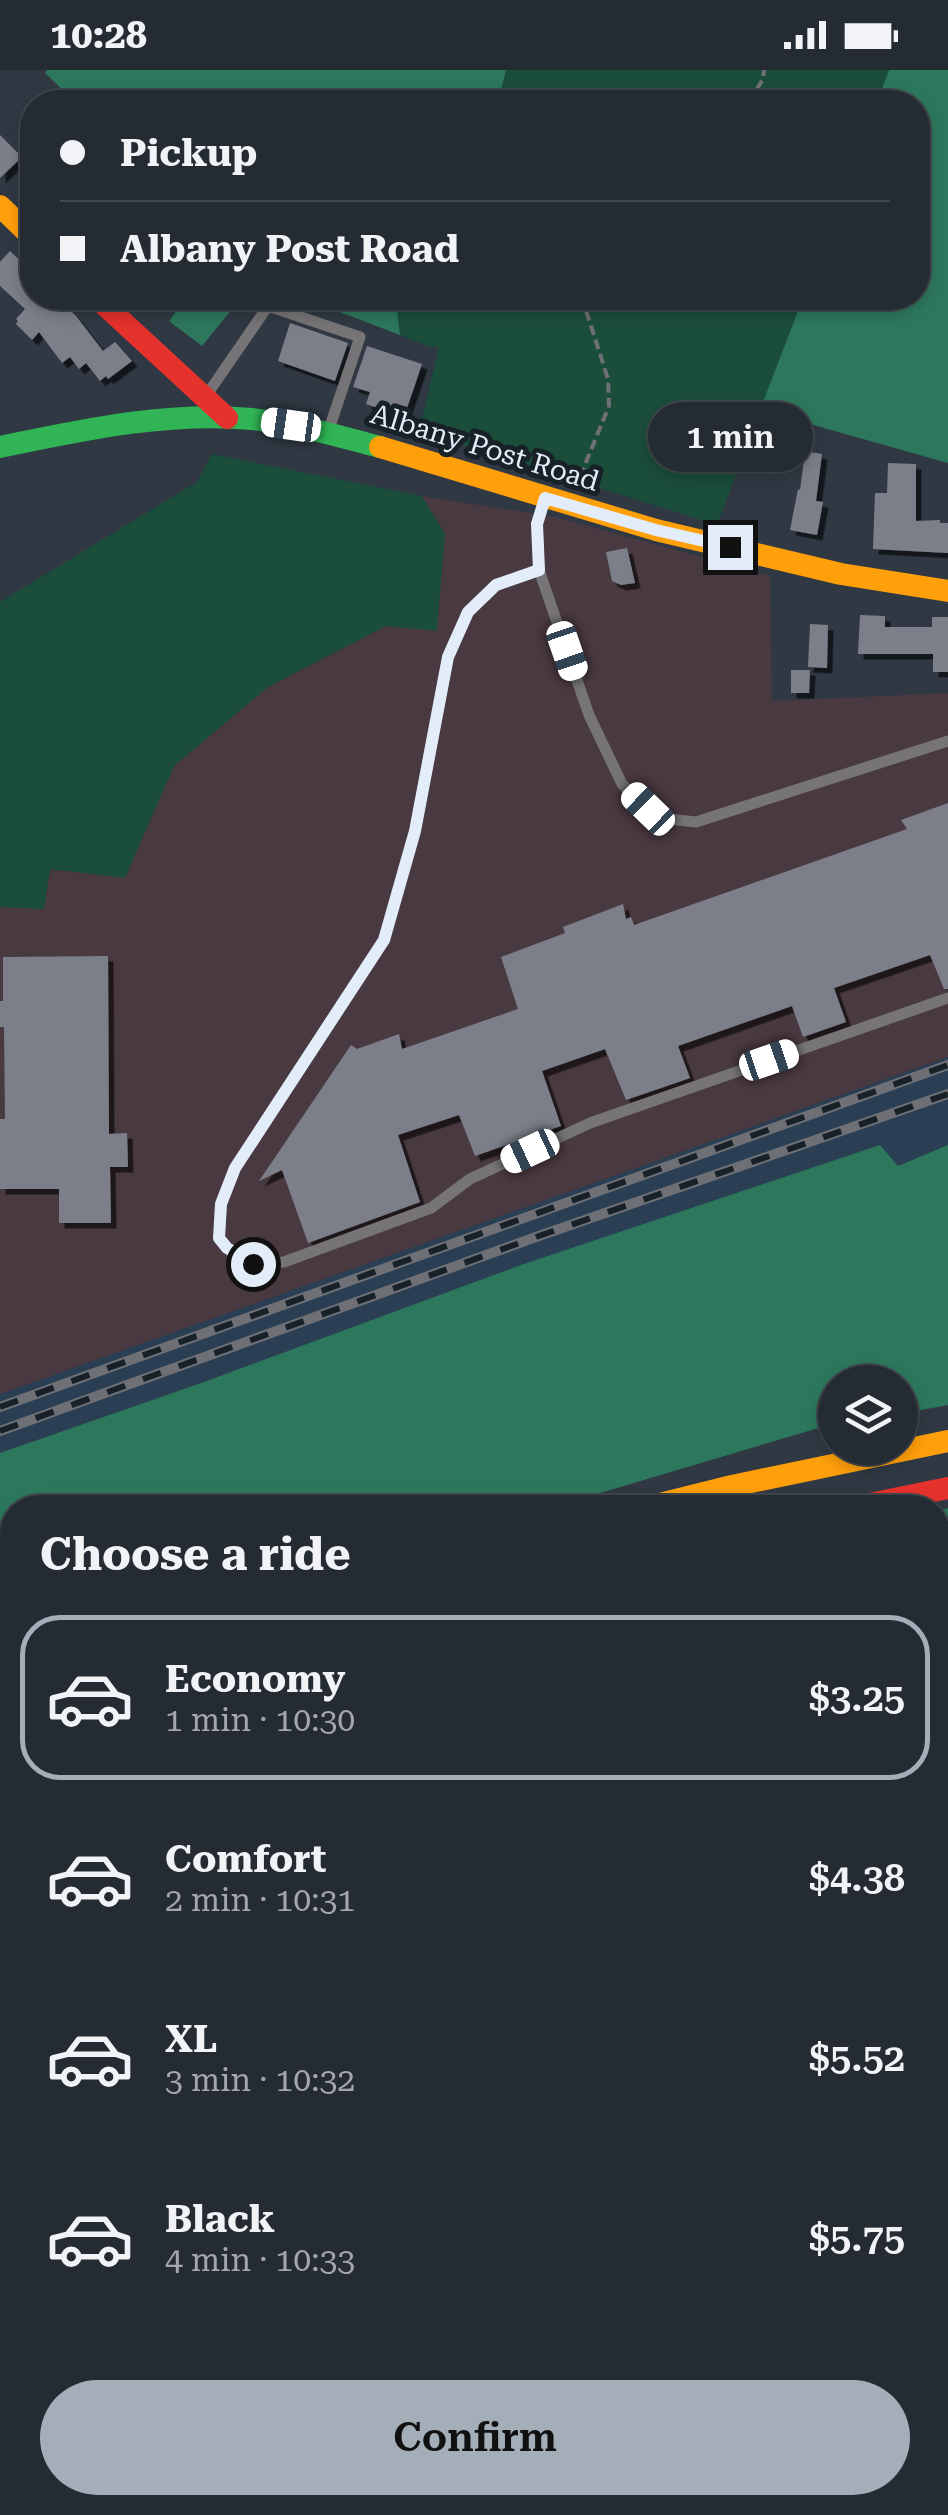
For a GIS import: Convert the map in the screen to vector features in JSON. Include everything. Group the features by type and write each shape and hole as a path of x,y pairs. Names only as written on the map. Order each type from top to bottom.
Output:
{"main road":[{"path":"0,206 20,225"},
{"path":"110,310 226,418"},
{"name":"Albany Post Road","path":"0,447 127,423 226,418 271,422 328,432 656,530 841,574 948,591"},
{"path":"696,1495 948,1441"},
{"path":"914,1495 948,1488"}],"lane":[{"path":"205,398 265,310"},
{"path":"280,310 360,337 328,432"},
{"path":"545,498 537,524 539,570 588,716 622,784 648,809 668,819 696,822 948,740"},
{"path":"539,570 496,585 468,612 448,657 415,831 384,940 235,1168 219,1220 219,1238 227,1248 253,1264 284,1262 316,1252 431,1208 470,1180 590,1123 948,998"}],"path":[{"path":"569,505 608,406 608,379 586,310"}],"shaded area":[{"path":"422,496 555,517 770,576 772,701 948,693 948,1057 0,1394 0,907 44,909 50,869 125,877 174,766 268,687 386,626 445,534"},
{"path":"948,1057 948,1145 898,1166 880,1145 0,1453 0,1394"}],"green space":[{"path":"506,70 889,70 882,90 501,90"},
{"path":"506,70 501,90 63,90 45,73"},
{"path":"889,70 948,70 948,463 760,410 798,310 930,310 930,90 882,90"},
{"path":"177,310 231,310 202,346 169,321"},
{"path":"334,310 397,310 400,335"},
{"path":"397,310 798,310 717,525 419,431 439,347 400,335"},
{"path":"212,454 422,496 445,534 437,631 386,626 268,687 174,766 125,878 50,869 44,909 0,907 0,602 197,482"},
{"path":"880,1145 898,1166 948,1145 948,1405 918,1411 918,1365 818,1365 818,1428 593,1495 0,1495 0,1453 521,1265"}],"building":[{"path":"0,135 20,159 0,178"},
{"path":"10,251 20,261 20,304 0,286 0,262"},
{"path":"24,310 70,310 103,351 115,342 132,361 100,381 86,363 79,369 70,357 62,363 39,332 32,340 16,324"},
{"path":"290,323 348,343 335,381 278,361"},
{"path":"367,346 422,364 404,417 366,404 370,392 353,387"},
{"path":"805,451 822,454 816,501 823,502 817,535 790,530"},
{"path":"888,463 916,464 916,521 948,523 948,553 873,549 875,493 887,493"},
{"path":"627,548 635,583 621,585 612,581 606,552"},
{"path":"860,615 885,616 885,627 932,627 932,617 948,617 948,672 933,672 933,654 858,654"},
{"path":"810,624 828,625 827,668 808,667"},
{"path":"791,670 810,670 809,693 791,693"},
{"path":"948,803 948,989 944,989 930,955 834,988 846,1022 803,1037 792,1006 678,1046 690,1078 626,1100 605,1049 542,1071 561,1126 475,1156 459,1115 398,1135 420,1202 308,1243 282,1170 259,1181 351,1045 357,1049 399,1034 402,1049 518,1009 501,957 565,933 563,927 623,904 626,919 631,917 634,925 907,829 901,820"},
{"path":"108,956 109,1134 127,1133 128,1167 110,1167 111,1223 59,1223 59,1189 0,1189 0,1119 5,1119 4,1027 0,1027 3,957"}],"railway":[{"path":"0,1407 948,1065"},
{"path":"0,1431 536,1237 948,1094"}],"traffic: fast":[{"path":"0,447 125,424 220,417 284,424 380,447"}],"traffic: slow":[{"path":"0,206 20,225"},
{"path":"380,447 656,530 841,574 948,591"},
{"path":"696,1495 948,1441"}],"traffic: jam":[{"path":"110,310 227,418"},
{"path":"914,1495 948,1488"}],"route":[{"path":"253,1264 227,1248 219,1238 221,1204 235,1168 384,940 415,831 448,657 468,612 496,585 539,570 537,524 545,498 730,547"}]}
